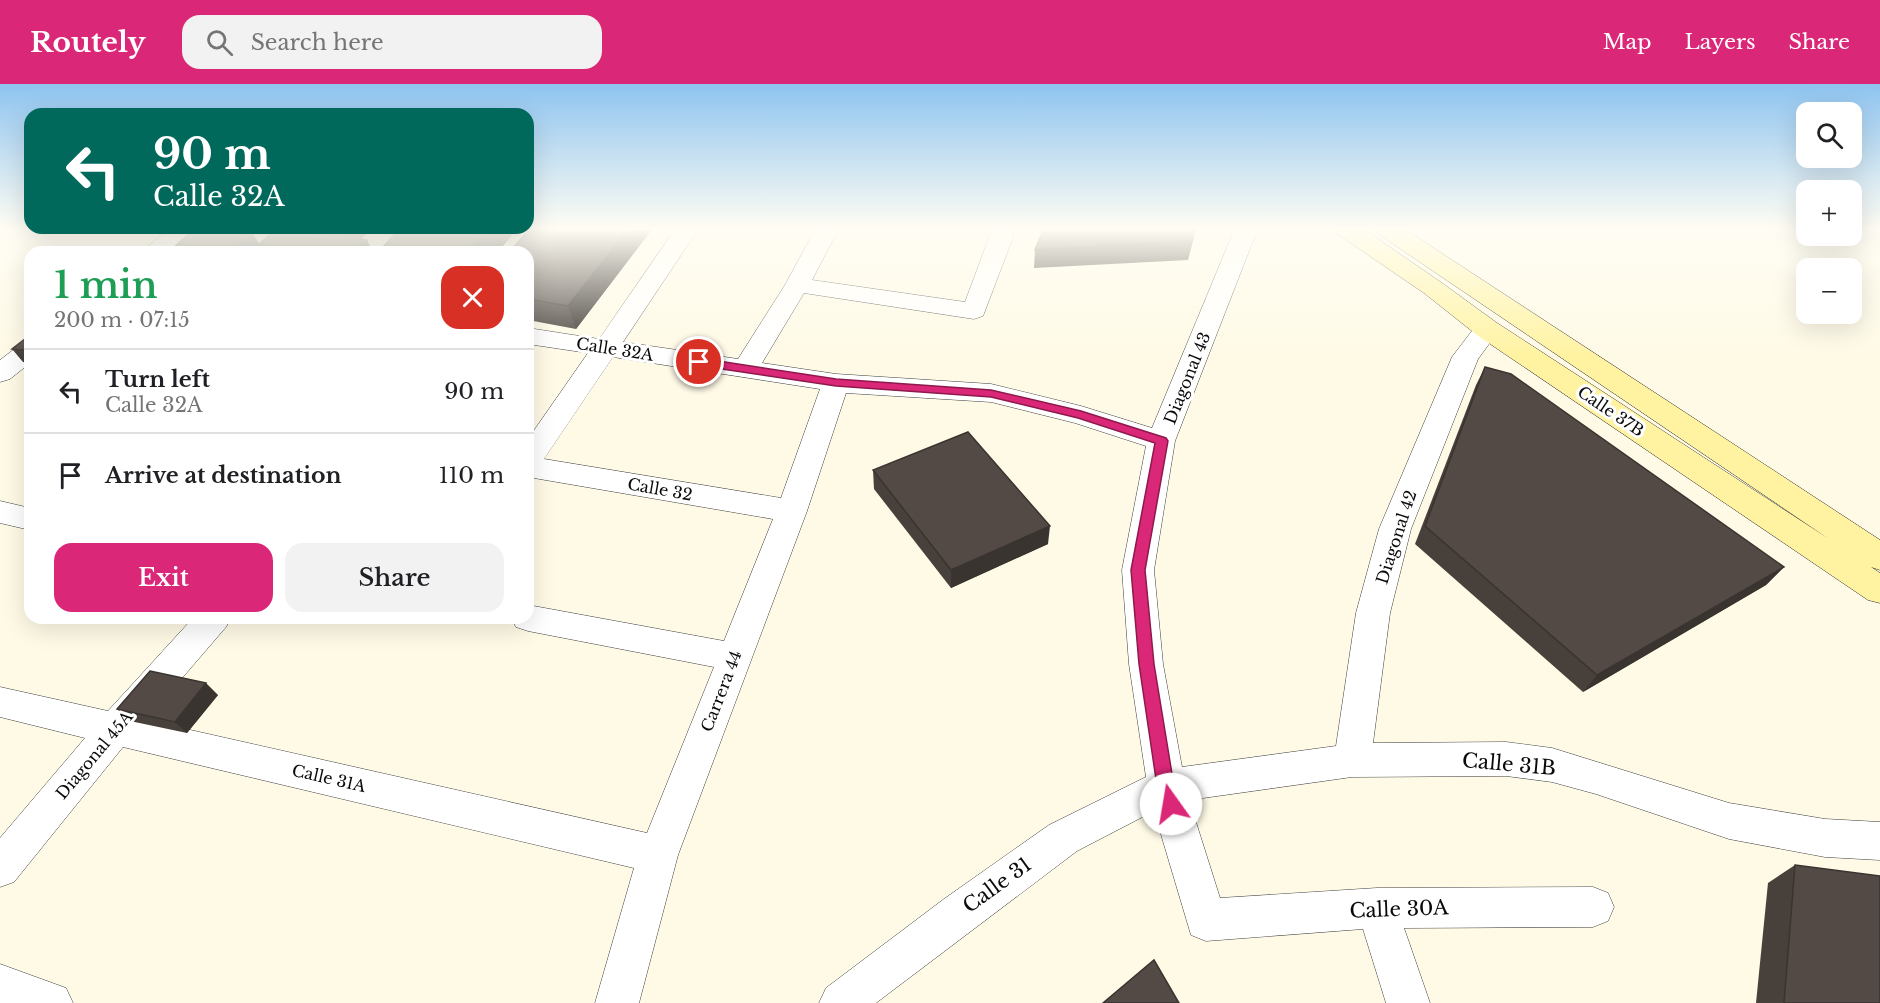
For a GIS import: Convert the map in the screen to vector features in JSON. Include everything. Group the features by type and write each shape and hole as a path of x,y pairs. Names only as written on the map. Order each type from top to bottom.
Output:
{"main road":[{"name":"Calle 37B","path":"1408,271 1487,328 1880,590"},
{"name":"Calle 37B","path":"1450,271 1880,557"}],"street":[{"path":"534,452 659,271"},
{"path":"745,369 805,271"},
{"path":"797,285 974,311 989,271"},
{"name":"Diagonal 43","path":"1206,920 1166,786 1146,664 1138,570 1161,441 1230,271"},
{"name":"Diagonal 42","path":"1352,760 1373,613 1395,529 1465,357 1487,328"},
{"name":"Calle 32A","path":"534,337 836,383 991,393 1081,415 1161,441"},
{"path":"0,373 24,355"},
{"path":"0,373 24,377"},
{"name":"Carrera 44","path":"617,1003 658,855 792,511 836,383"},
{"name":"Calle 32","path":"534,468 792,511"},
{"path":"0,512 24,518"},
{"path":"534,619 734,657"},
{"name":"Diagonal 45A","path":"0,868 116,729 209,624"},
{"name":"Calle 31A","path":"0,702 658,855"},
{"name":"Calle 31B","path":"1166,786 1352,760 1506,759 1552,765 1596,777 1729,821 1825,838 1880,841"},
{"name":"Calle 31","path":"841,1003 959,913 1063,838 1166,786"},
{"name":"Calle 30A","path":"1206,920 1377,908 1593,907"},
{"path":"1377,908 1408,1003"},
{"path":"0,986 51,1003"}],"building":[{"path":"534,271 595,271 568,306 534,300"},
{"path":"24,340 24,350 12,349"},
{"path":"1485,367 1511,374 1784,567 1597,675 1425,526"},
{"path":"968,432 1050,526 951,570 873,470"},
{"path":"150,671 206,683 175,722 117,709"},
{"path":"1795,865 1880,876 1880,1003 1784,1003"},
{"path":"1154,960 1179,1003 1103,1003"}],"route":[{"path":"699,362 836,383 991,393 1081,415 1161,441 1138,570 1146,664 1171,804"}]}
